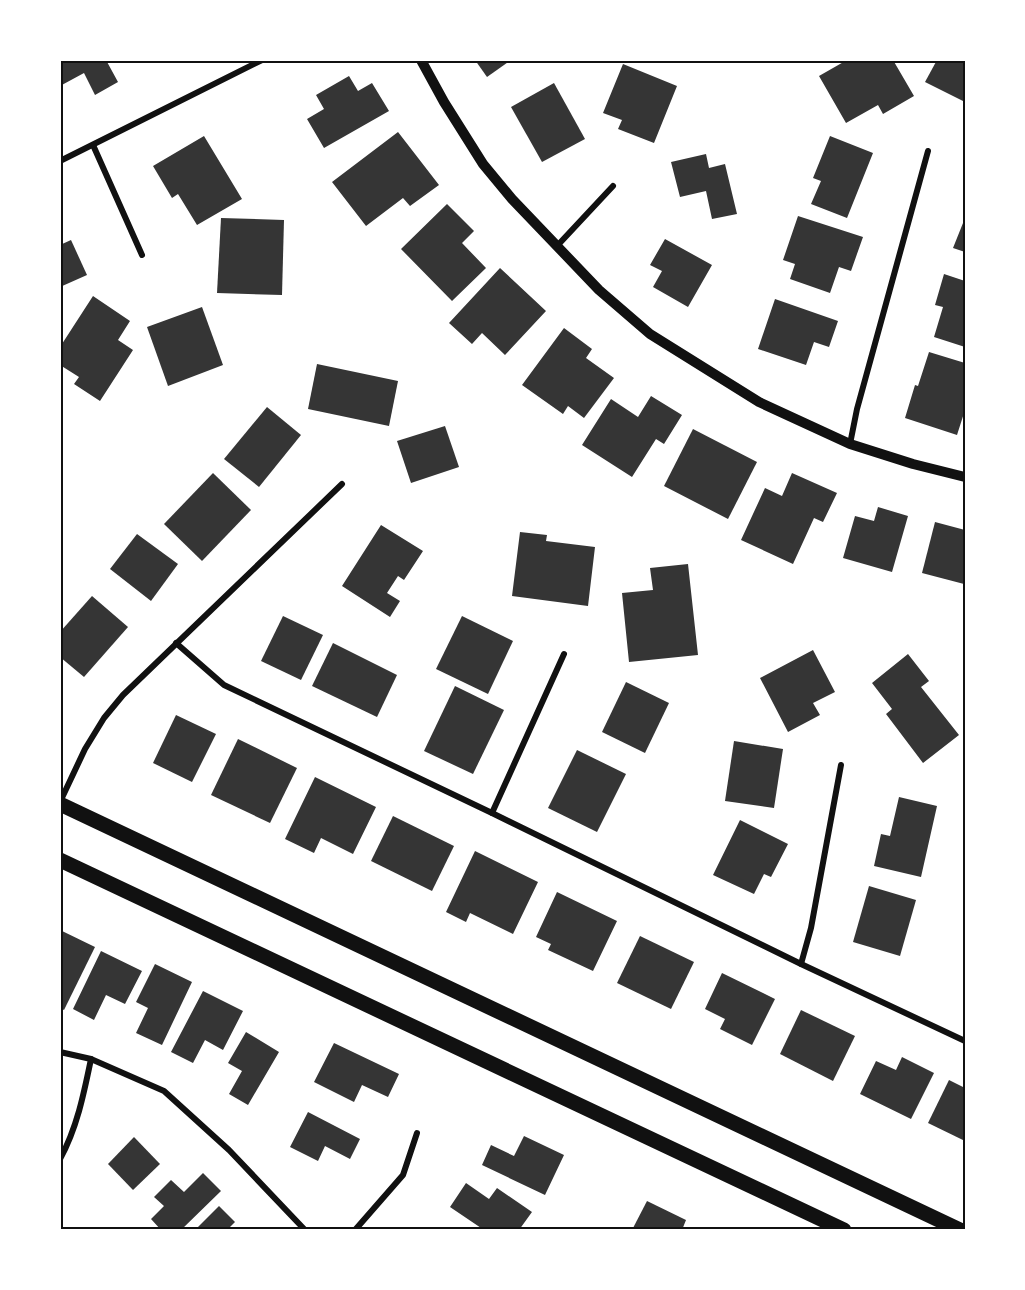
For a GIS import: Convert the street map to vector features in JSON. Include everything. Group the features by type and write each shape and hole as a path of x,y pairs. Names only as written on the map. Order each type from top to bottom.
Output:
{"main road":[{"path":"60,803 960,1230"},
{"path":"60,860 844,1230"}],"street":[{"path":"60,161 262,60"},
{"path":"420,60 483,164 556,246 599,290 650,334 759,402 849,444 965,477"},
{"path":"93,146 142,255"},
{"path":"849,444 928,151"},
{"path":"556,246 613,186"},
{"path":"60,803 85,748 104,718 123,695 342,484"},
{"path":"176,643 224,685 965,1041"},
{"path":"492,813 564,654"},
{"path":"801,964 811,928 841,765"},
{"path":"60,1052 91,1059 164,1091 229,1150 305,1230"},
{"path":"60,1159 70,1140 86,1087 91,1059"},
{"path":"355,1230 403,1175 417,1133"}],"building":[{"path":"60,60 106,60 118,82 95,95 84,73 60,86"},
{"path":"475,60 511,60 487,77"},
{"path":"847,60 893,60 914,96 883,114 878,105 846,123 819,76"},
{"path":"937,60 965,60 965,102 925,82"},
{"path":"623,64 677,86 654,143 618,129 622,120 603,113"},
{"path":"349,76 358,91 372,83 389,111 324,148 307,119 324,109 316,95"},
{"path":"554,83 585,139 542,162 511,107"},
{"path":"398,132 439,185 410,206 403,198 366,226 332,182"},
{"path":"204,136 242,199 197,225 178,194 172,198 153,166"},
{"path":"830,136 873,153 847,218 811,204 821,181 813,178"},
{"path":"706,154 709,168 725,164 737,214 712,219 706,191 680,197 671,162"},
{"path":"447,204 474,231 462,243 486,268 452,301 401,249"},
{"path":"798,216 863,237 851,271 839,267 830,293 790,279 795,264 783,260"},
{"path":"221,218 284,220 282,295 217,293"},
{"path":"965,218 965,252 953,248"},
{"path":"665,239 712,265 688,307 653,287 662,271 650,265"},
{"path":"71,240 87,275 60,287 60,245"},
{"path":"500,268 546,311 505,355 482,333 472,344 449,323"},
{"path":"944,274 965,281 965,347 934,337 943,307 935,305"},
{"path":"93,296 130,321 118,340 133,350 100,401 74,384 79,377 60,365 60,347"},
{"path":"775,299 838,321 829,347 814,342 806,365 758,349"},
{"path":"202,307 223,365 168,386 147,327"},
{"path":"564,328 592,349 586,358 614,378 584,418 568,406 563,414 522,385"},
{"path":"929,352 965,363 965,410 957,435 905,418 915,385 918,386"},
{"path":"317,364 398,381 389,426 308,409"},
{"path":"651,396 682,415 664,444 656,439 632,477 582,445 611,399 638,417"},
{"path":"267,407 301,435 259,487 224,459"},
{"path":"445,426 459,467 411,483 397,441"},
{"path":"693,429 757,462 728,519 664,486"},
{"path":"213,473 251,510 202,561 164,524"},
{"path":"792,473 837,493 823,522 814,518 793,564 741,540 765,488 782,496"},
{"path":"878,507 908,516 892,572 843,558 855,516 874,521"},
{"path":"935,522 965,530 964,584 922,573"},
{"path":"381,525 423,551 404,580 398,576 387,593 400,601 390,617 342,586"},
{"path":"520,532 547,535 546,541 595,547 588,606 512,596"},
{"path":"137,534 178,564 151,601 110,569"},
{"path":"688,564 698,655 629,662 622,593 653,590 650,568"},
{"path":"92,596 128,627 84,677 60,657 60,632"},
{"path":"283,616 323,635 301,680 261,661"},
{"path":"462,616 513,641 488,694 436,669"},
{"path":"333,643 397,675 377,717 312,686"},
{"path":"813,650 835,692 813,703 820,715 788,732 760,678"},
{"path":"908,654 929,681 921,687 959,735 923,763 886,714 892,709 872,683"},
{"path":"626,682 669,703 645,753 602,732"},
{"path":"455,686 504,710 473,774 424,751"},
{"path":"176,715 216,734 192,782 153,763"},
{"path":"238,739 297,768 270,823 211,795"},
{"path":"734,741 783,749 774,808 725,801"},
{"path":"577,750 626,774 597,832 548,808"},
{"path":"315,777 376,807 353,854 321,838 314,853 285,839"},
{"path":"899,797 937,806 921,877 874,866 881,834 890,836"},
{"path":"393,816 454,846 432,891 371,861"},
{"path":"740,820 788,844 771,877 764,874 754,894 713,875"},
{"path":"475,851 538,882 513,934 470,913 466,922 446,912"},
{"path":"869,886 916,900 900,956 853,942"},
{"path":"557,892 617,921 593,971 548,950 551,944 536,937"},
{"path":"60,930 95,947 64,1010 60,1008"},
{"path":"640,936 694,962 671,1009 617,983"},
{"path":"101,951 142,971 125,1004 106,995 94,1020 73,1009"},
{"path":"155,964 192,982 162,1045 136,1033 148,1008 136,1002"},
{"path":"722,973 775,999 752,1045 720,1029 725,1019 705,1009"},
{"path":"203,991 243,1011 223,1050 205,1040 193,1063 171,1052"},
{"path":"801,1010 855,1036 833,1081 780,1054"},
{"path":"246,1032 279,1052 248,1105 229,1094 242,1071 228,1063"},
{"path":"334,1043 399,1074 388,1097 362,1085 354,1102 314,1082"},
{"path":"902,1057 934,1073 911,1119 860,1094 876,1061 896,1070"},
{"path":"949,1080 965,1088 965,1141 928,1123"},
{"path":"308,1112 360,1139 350,1159 325,1146 318,1161 290,1147"},
{"path":"524,1136 564,1155 545,1195 482,1165 491,1145 514,1156"},
{"path":"134,1137 160,1164 133,1190 108,1164"},
{"path":"203,1173 221,1191 181,1230 161,1230 151,1219 164,1206 154,1197 171,1180 184,1192"},
{"path":"466,1183 489,1199 497,1188 532,1212 519,1230 484,1230 450,1207"},
{"path":"647,1201 686,1220 682,1230 632,1230"},
{"path":"219,1206 235,1222 227,1230 195,1230"}]}
